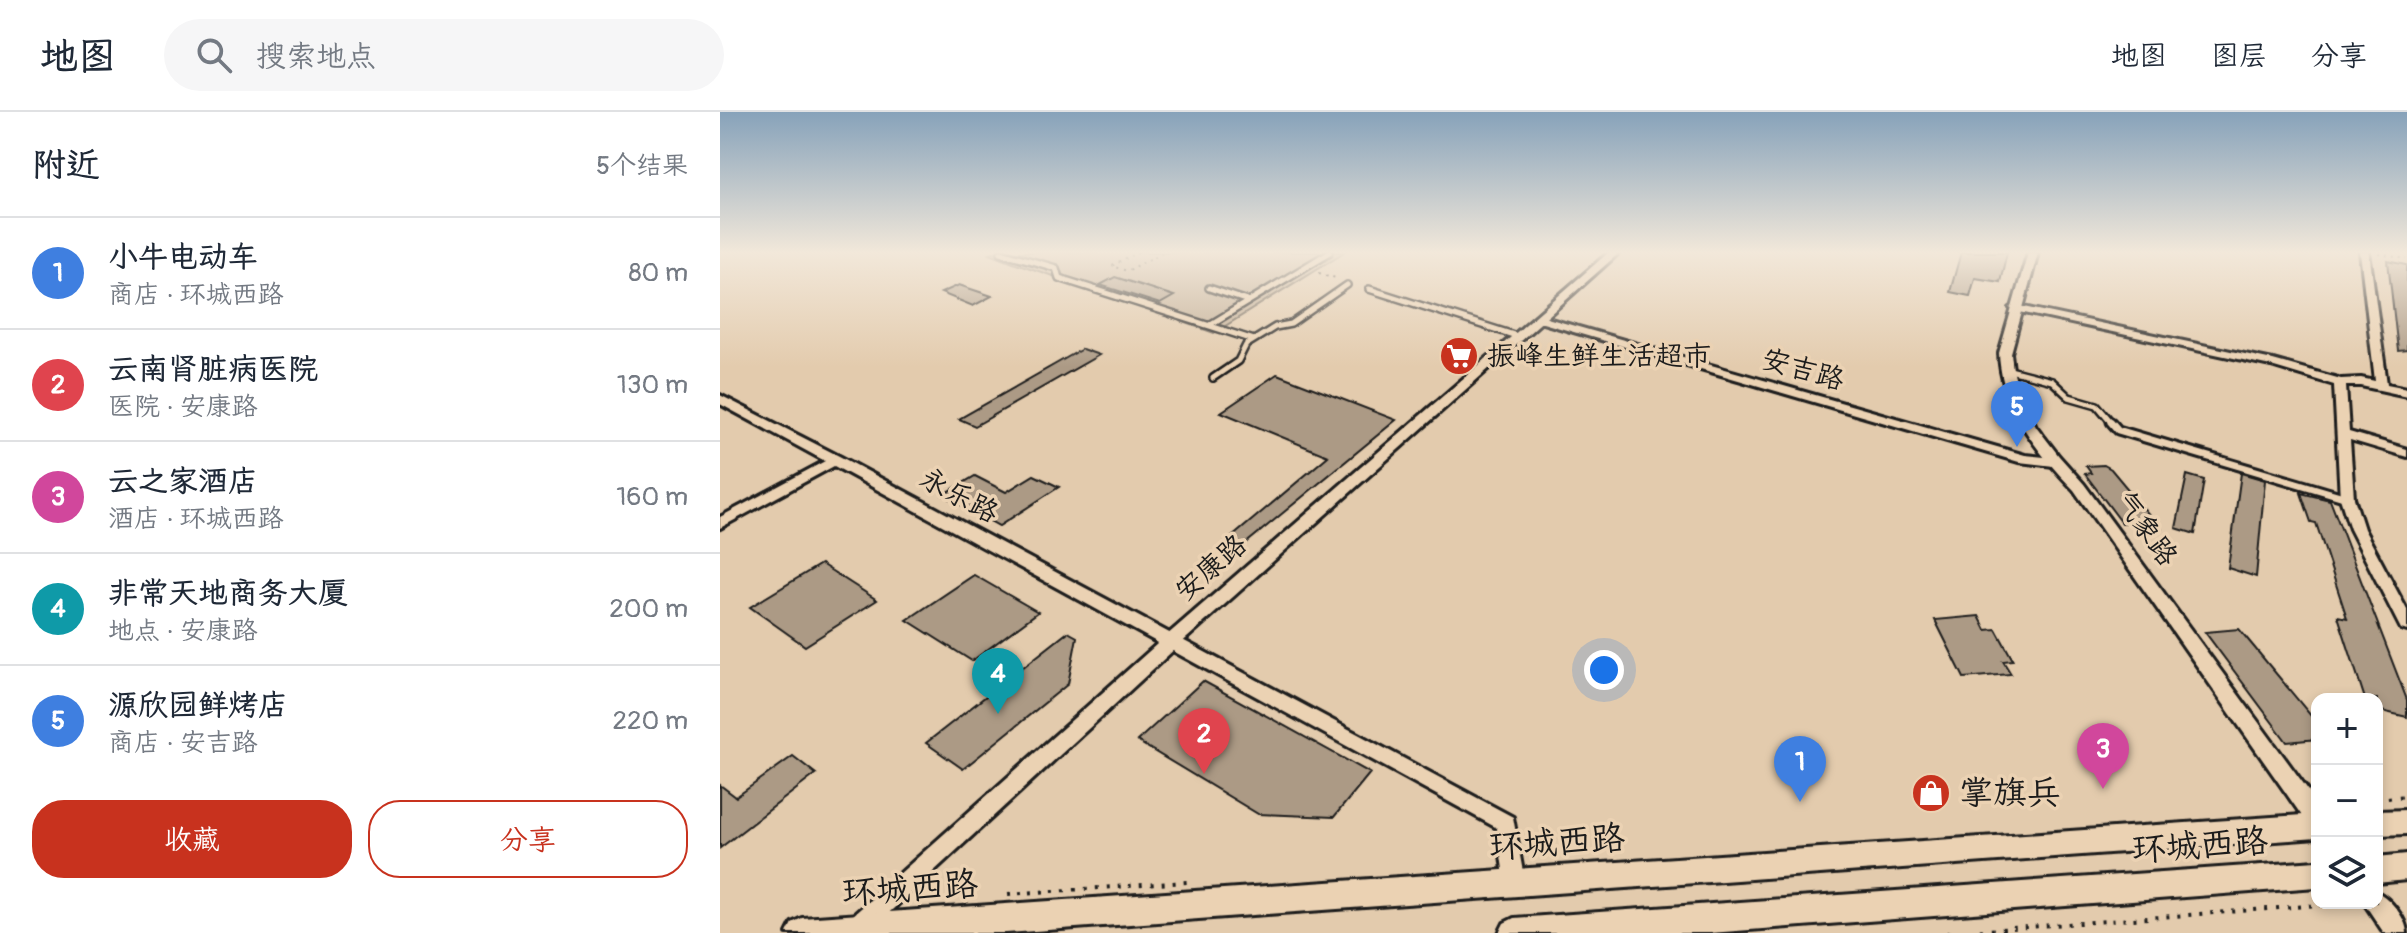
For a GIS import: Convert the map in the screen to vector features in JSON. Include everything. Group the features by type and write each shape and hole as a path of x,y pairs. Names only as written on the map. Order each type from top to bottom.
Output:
{"main road":[{"path":"2383,823 2407,822"},
{"name":"环城西路","path":"802,933 2311,826"},
{"path":"2383,869 2407,867"},
{"name":"环城西路","path":"1514,933 2311,874"}],"street":[{"name":"安康路","path":"852,931 1172,641 1572,290"},
{"path":"2004,369 2021,290"},
{"path":"2370,290 2381,386"},
{"path":"2015,308 2273,363 2340,383 2381,386 2407,392"},
{"name":"安吉路","path":"1540,319 2009,454 2054,462"},
{"name":"气象路","path":"2004,369 2008,386 2054,462 2079,487 2311,811"},
{"path":"2340,383 2347,498 2357,529 2407,625"},
{"name":"永乐路","path":"720,399 1506,823 1515,883"},
{"path":"2342,434 2407,453"},
{"path":"720,523 836,460"},
{"path":"2381,909 2399,933"}],"lane":[{"path":"1097,290 1208,326 1266,290"},
{"path":"1216,290 1248,301"},
{"path":"1213,378 1238,361 1246,345 1275,327 1291,324 1339,290"},
{"path":"1373,290 1520,337"},
{"path":"1211,324 1254,340"},
{"path":"2004,369 2052,381 2069,397 2097,405 2118,430 2347,498"}],"path":[{"path":"2383,798 2407,796"},
{"path":"1947,933 2311,906"}],"shaded area":[{"path":"1093,290 1283,290 1214,333"}],"building":[{"path":"975,290 992,296 973,306 941,293"},
{"path":"1117,290 1156,290 1174,296 1160,304"},
{"path":"1950,290 1972,290 1970,296"},
{"path":"2391,290 2407,290 2407,350 2398,351"},
{"path":"1082,349 1099,355 975,426 959,419"},
{"path":"1277,374 1396,420 1239,549 1225,543 1328,456 1221,412"},
{"path":"2104,465 2111,469 2161,529 2135,530 2129,522 2122,523 2085,474 2091,473 2086,466"},
{"path":"2241,473 2265,480 2256,577 2228,568"},
{"path":"1034,475 1059,487 999,526 943,495 975,476 1006,492"},
{"path":"2187,475 2204,480 2195,534 2176,528"},
{"path":"2301,493 2330,500 2407,700 2407,717 2383,711 2383,693 2363,693 2338,616 2347,618 2316,523 2311,522"},
{"path":"821,564 877,600 805,646 750,607"},
{"path":"974,575 1038,612 972,661 907,620"},
{"path":"1979,616 1986,630 1996,629 2013,660 2003,661 2011,674 1964,678 1935,620"},
{"path":"2239,629 2311,716 2311,740 2287,742 2205,632"},
{"path":"1068,632 1077,637 1068,684 963,769 926,743"},
{"path":"1203,681 1370,773 1334,817 1258,814 1137,741"},
{"path":"793,756 816,774 720,848 720,785 736,797"}],"place":[{"name":"振峰生鲜生活超市","path":"1459,356"},
{"name":"源欣园鲜烤店","path":"2017,447"},
{"name":"非常天地商务大厦","path":"998,714"},
{"name":"云南肾脏病医院","path":"1204,774"},
{"name":"云之家酒店","path":"2103,789"},
{"name":"掌旗兵","path":"1931,793"},
{"name":"小牛电动车","path":"1800,802"}]}
